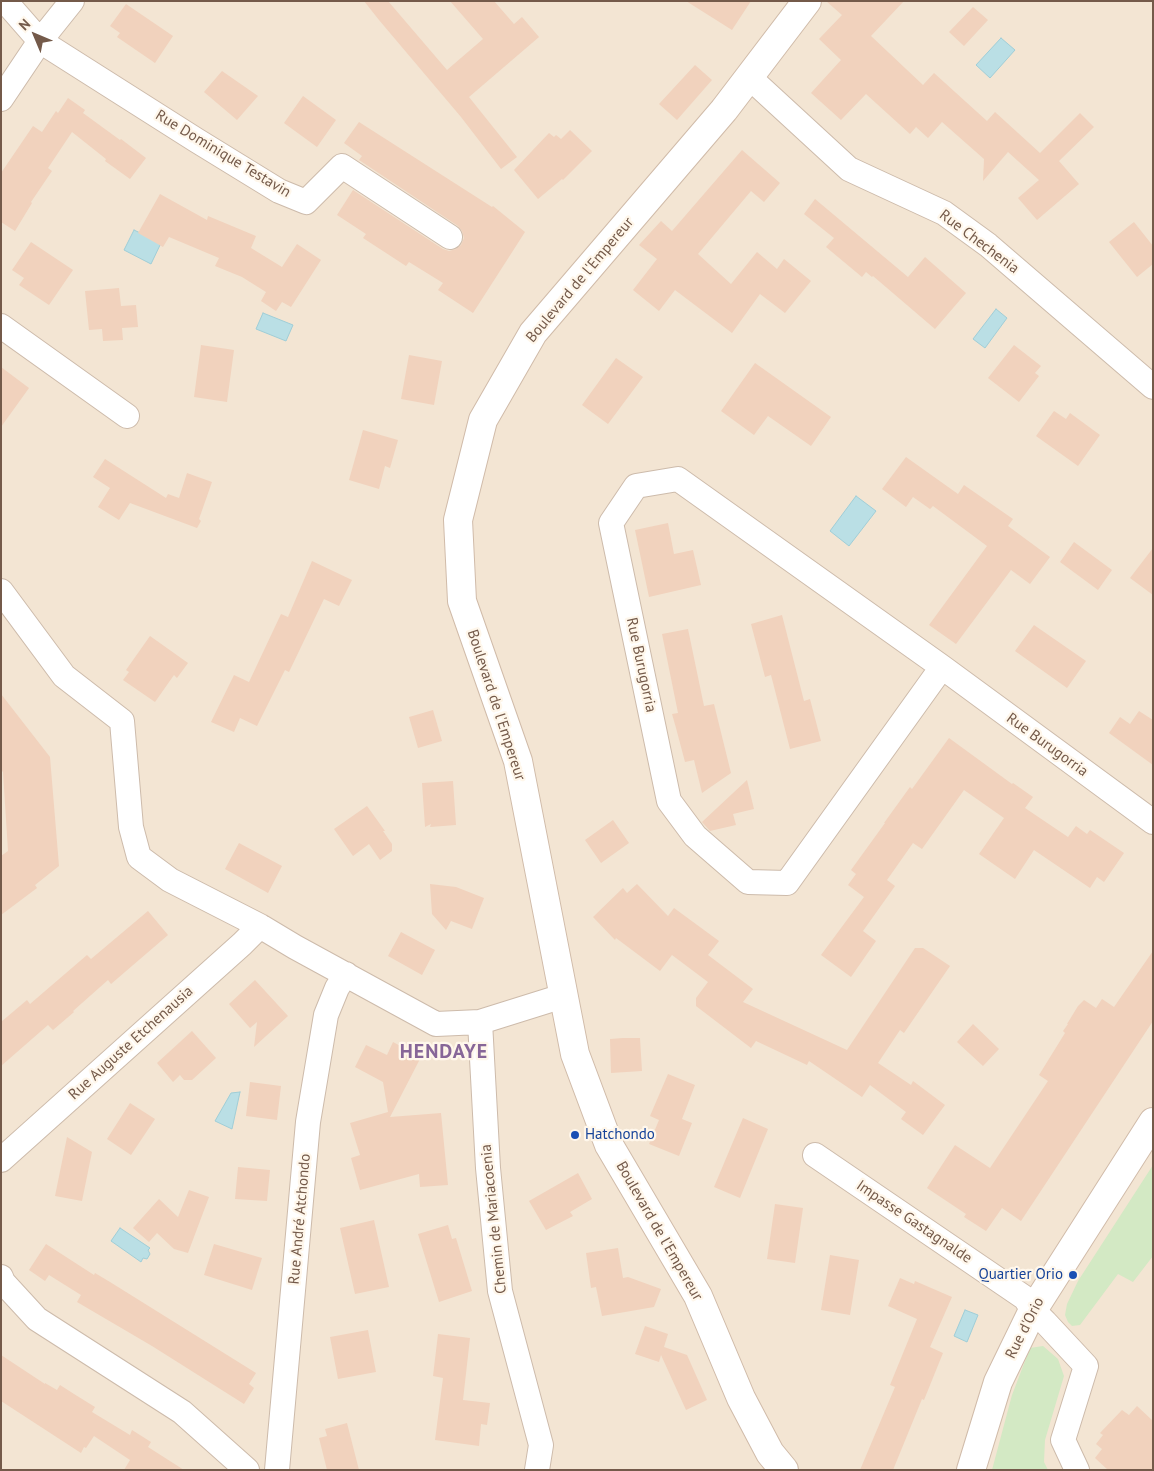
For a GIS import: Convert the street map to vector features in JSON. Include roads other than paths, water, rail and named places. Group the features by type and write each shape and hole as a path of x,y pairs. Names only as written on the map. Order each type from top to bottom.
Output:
{"main road":[{"name":"Boulevard de l'Empereur","path":"784,1470 770,1453 741,1398 698,1296 609,1145 575,1054 562,996 518,761 462,601 458,520 483,420 533,333 724,110 808,1"},
{"name":"Rue d'Orio","path":"972,1470 998,1382 1032,1310 1153,1122"}],"street":[{"path":"5,1 40,40"},
{"path":"1,99 40,40 72,1"},
{"name":"Rue Dominique Testavin","path":"40,40 279,191 306,202 342,166 450,237"},
{"name":"Rue Chechenia","path":"749,77 849,169 944,213 988,245 1153,387"},
{"path":"1,326 127,416"},
{"name":"Rue Burugorria","path":"942,667 787,883 748,882 695,836 669,801 611,523 636,486 678,479 942,667 1153,822"},
{"path":"4,594 64,676 122,721 131,828 139,857 170,880 260,926 436,1024 480,1022 562,996"},
{"name":"Rue Auguste Etchenausia","path":"1,1160 260,926"},
{"name":"Rue André Atchondo","path":"277,1470 308,1122 326,1015 337,988 346,974"},
{"name":"Chemin de Mariacoenia","path":"480,1022 488,1168 500,1291 541,1445 538,1470"},
{"name":"Impasse Gastagnalde","path":"815,1155 1025,1298 1032,1310 1086,1366 1063,1440 1077,1470"},
{"path":"1,1277 3,1282 37,1319 182,1412 247,1470"}],"water":[{"path":"1001,38 1015,50 990,78 976,65"},
{"path":"134,230 161,243 151,264 124,250"},
{"path":"996,309 1007,318 985,348 973,339"},
{"path":"263,313 293,325 286,341 256,329"},
{"path":"856,496 876,511 849,546 830,531"},
{"path":"240,1092 232,1129 215,1121 231,1093"},
{"path":"120,1228 150,1248 148,1250 150,1254 147,1259 143,1258 141,1262 111,1241"},
{"path":"965,1310 978,1315 967,1342 954,1336"}],"place":[{"name":"Hatchondo","path":"575,1135"},
{"name":"Quartier Orio","path":"1073,1275"}],"district":[{"name":"HENDAYE","path":"444,1052"}]}
